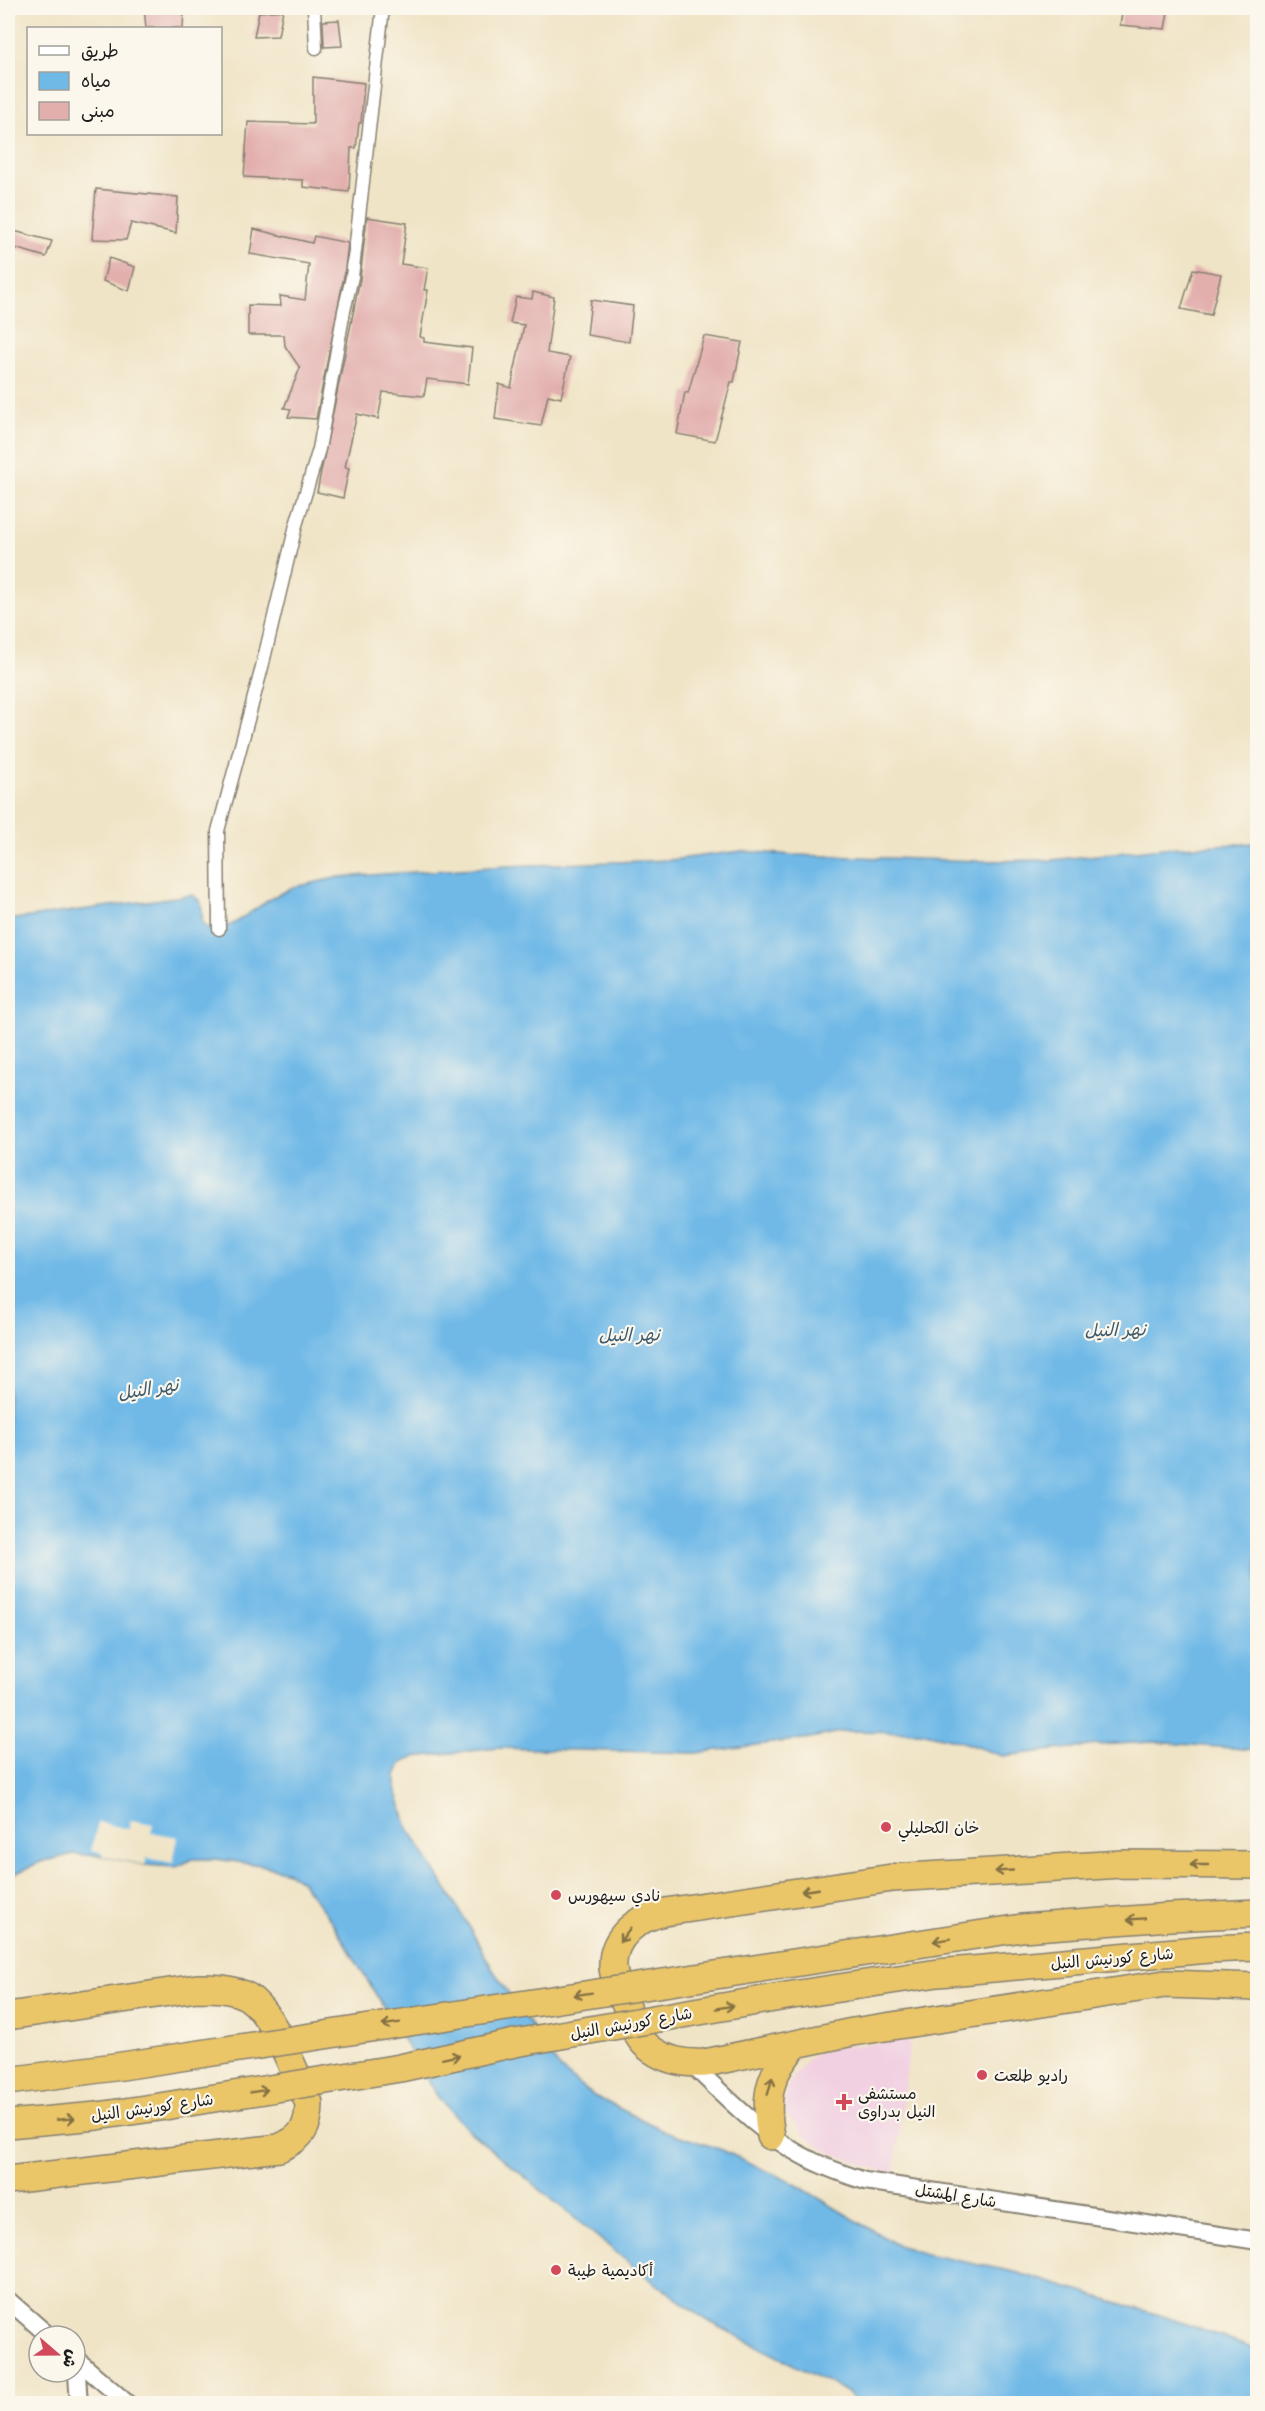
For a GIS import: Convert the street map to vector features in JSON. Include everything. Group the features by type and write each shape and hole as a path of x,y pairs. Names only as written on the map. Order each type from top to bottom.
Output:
{"highway":[{"path":"1257,1865 1122,1864 892,1878 653,1914 642,1919 624,1935 617,1945 613,1969 638,2037 652,2050 670,2059 690,2063 705,2063 853,2032 1165,1984 1257,1987"},
{"path":"8,2081 122,2066 1022,1928 1257,1913"},
{"name":"شارع كورنيش النيل","path":"8,2124 97,2116 400,2068 526,2041 786,1996 938,1973 1209,1949 1257,1947"},
{"path":"8,2016 197,1988 223,1988 247,1997 267,2014 309,2103 309,2118 303,2132 293,2142 279,2148 8,2181"},
{"path":"771,2136 767,2116 768,2096 773,2076 782,2059 796,2044"}],"street":[{"path":"314,8 316,48"},
{"path":"219,929 218,831 261,671 296,525 319,448 352,277 383,8"},
{"name":"شارع المشتل","path":"690,2063 771,2136 800,2155 832,2170 865,2181 1257,2241"},
{"path":"8,2300 35,2324"},
{"path":"87,2368 128,2403"},
{"path":"78,2384 79,2403"}],"shaded area":[{"name":"مستشفى النيل بدراوى","path":"910,2040 894,2175 830,2153 806,2137 786,2113 786,2090 797,2072 814,2053 839,2047"}],"water":[{"name":"نهر النيل","path":"1257,843 1257,1750 1154,1742 1097,1745 1002,1756 959,1741 921,1732 846,1731 696,1753 498,1748 413,1757 401,1764 396,1775 396,1790 408,1828 466,1921 493,1970 561,2070 594,2096 665,2131 722,2150 795,2184 897,2245 925,2254 1015,2272 1169,2318 1257,2350 1257,2403 856,2403 847,2392 708,2321 640,2272 469,2131 438,2097 332,1922 302,1882 288,1872 261,1865 215,1859 193,1859 176,1867 145,1865 102,1856 74,1854 40,1862 8,1877 8,920 192,895 199,900 202,923 209,929 219,929 233,924 275,896 295,887 340,877 507,866 670,860 742,851 792,855 981,861 1052,860 1163,848"}],"pier":[{"path":"131,1820 153,1824 151,1832 178,1837 173,1863 147,1858 145,1865 102,1856 102,1853 91,1851 98,1822 129,1829"}],"building":[{"path":"144,8 184,8 183,27 146,27"},
{"path":"1123,8 1163,8 1163,11 1168,12 1165,29 1120,25"},
{"path":"283,10 278,36 254,37 259,12"},
{"path":"339,20 342,46 324,47 323,21"},
{"path":"313,77 364,83 361,123 359,123 356,148 351,148 349,192 303,187 303,180 244,177 248,122 313,124"},
{"path":"96,189 178,197 176,233 131,223 126,240 92,239"},
{"path":"367,217 407,223 401,264 428,268 424,290 428,290 420,337 424,338 424,342 472,348 468,384 427,379 424,396 383,392 378,419 357,414 345,467 349,468 343,498 317,492 360,279"},
{"path":"254,229 312,243 314,236 348,243 344,276 316,419 288,417 291,409 284,408 300,368 285,346 284,335 248,335 248,305 281,306 280,296 305,300 309,264 250,254"},
{"path":"10,230 52,241 46,257 8,246"},
{"path":"109,258 135,267 129,291 103,281"},
{"path":"1193,269 1221,274 1211,315 1181,309"},
{"path":"533,292 554,297 547,353 570,357 561,398 548,395 541,426 495,419 499,384 511,388 524,325 510,323 516,297 532,299"},
{"path":"591,300 633,306 629,342 587,335"},
{"path":"704,336 742,342 734,382 731,382 715,441 677,434 685,392 688,393"}],"place":[{"name":"خان الكحليلي","path":"886,1827"},
{"name":"نادي سيهورس","path":"556,1895"},
{"name":"راديو طلعت","path":"982,2075"},
{"name":"مستشفى النيل بدراوى","path":"844,2102"},
{"name":"أكاديمية طيبة","path":"556,2270"}]}
